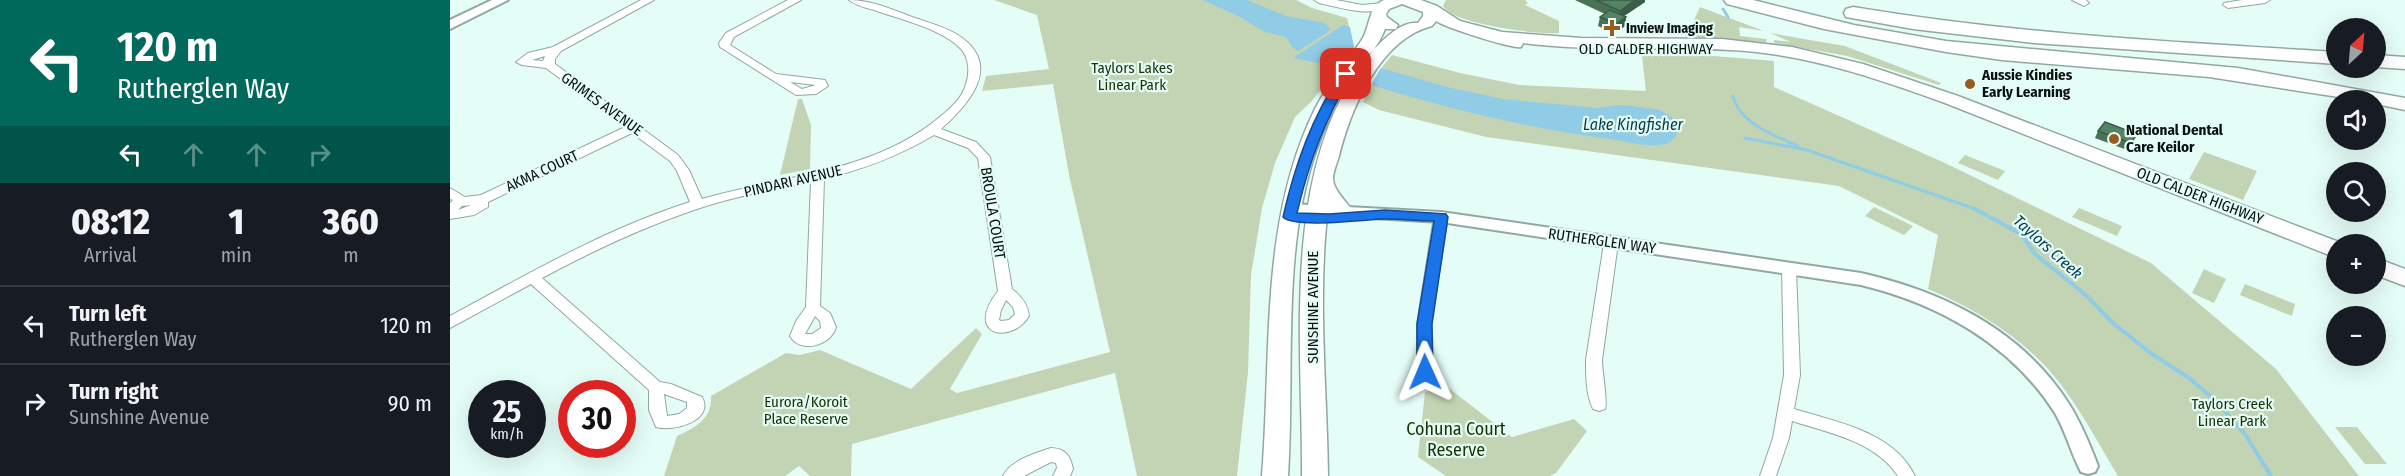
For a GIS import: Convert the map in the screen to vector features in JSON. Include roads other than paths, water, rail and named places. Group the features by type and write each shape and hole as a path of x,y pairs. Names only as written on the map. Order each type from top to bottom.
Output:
{"highway":[{"path":"1733,0 1821,23 1940,46 2024,56 2229,73 2319,87 2405,104"},
{"path":"1789,0 1880,18 1987,33 2326,57"},
{"path":"2386,62 2405,63"}],"main road":[{"name":"OLD CALDER HIGHWAY","path":"1406,0 1433,7 1454,25"},
{"name":"SUNSHINE AVENUE","path":"1367,58 1396,37 1428,22 1433,7"},
{"name":"OLD CALDER HIGHWAY","path":"1388,8 1397,27 1454,25 1502,37 1507,42 1567,46 1719,48 1791,52 1847,64 1913,84 2326,246"},
{"name":"SUNSHINE AVENUE","path":"1275,476 1281,417 1284,264 1291,213 1310,143 1325,108 1353,78 1367,58 1388,8"},
{"name":"SUNSHINE AVENUE","path":"1315,476 1311,287 1317,214 1323,179 1353,78"},
{"path":"1323,179 1332,199 1342,210"},
{"path":"2386,269 2405,277"}],"street":[{"path":"450,25 502,0"},
{"name":"GRIMES AVENUE","path":"649,0 557,50 549,58 549,65 674,158 688,180 694,206"},
{"path":"776,77 725,47 724,43 730,35 796,0"},
{"name":"PINDARI AVENUE","path":"450,323 629,230 725,196 818,176 877,159 933,130 958,108 971,87 975,68 967,49 959,41 939,30 854,0"},
{"path":"1319,0 1388,8"},
{"path":"2226,6 2265,0"},
{"path":"549,65 522,62 532,55 557,50"},
{"name":"AKMA COURT","path":"455,196 451,213 478,208 484,199 635,127"},
{"name":"BROULA COURT","path":"933,130 972,145 984,157 1005,292"},
{"path":"813,309 818,176"},
{"name":"RUTHERGLEN WAY","path":"1317,214 1342,210 1385,215"},
{"name":"RUTHERGLEN WAY","path":"1291,213 1441,217 1789,269 1877,287 1918,301 1951,316 1983,336 2012,359 2036,384 2091,471"},
{"path":"1425,372 1424,324 1441,217"},
{"path":"1599,405 1594,378 1594,360 1611,243"},
{"path":"1768,476 1779,448 1792,375 1789,269"},
{"path":"533,278 657,388"},
{"path":"1786,413 1881,447 1896,459 1908,476"},
{"path":"1011,476 1025,466 1050,455 1059,456 1063,460 1065,469 1061,476"}],"water":[{"path":"1203,0 1247,0 1286,16 1325,23 1330,28 1327,33 1298,51 1293,48 1286,37 1265,32 1242,18"},
{"path":"1343,25 1350,27 1354,47 1339,67 1293,58"},
{"name":"Lake Kingfisher","path":"1381,68 1447,87 1503,99 1597,108 1619,105 1660,110 1673,118 1677,134 1671,142 1644,145 1492,118 1371,85"}],"waterway":[{"path":"1723,9 1728,17"},
{"path":"1733,96 1742,114 1750,121 1769,133 1798,146"},
{"name":"Taylors Creek","path":"1745,138 1807,150 1978,210"},
{"name":"Taylors Creek","path":"1975,209 2021,234 2035,254 2087,296 2112,322 2149,352 2189,378 2216,401 2245,434 2271,476"}],"place":[{"name":"Inview Imaging","path":"1612,28"},
{"name":"Aussie Kindies Early Learning","path":"1970,84"},
{"name":"National Dental Care Keilor","path":"2114,139"}],"park label":[{"name":"Taylors Lakes Linear Park","path":"1132,76"},
{"name":"Eurora/Koroit Place Reserve","path":"806,410"},
{"name":"Taylors Creek Linear Park","path":"2232,412"},
{"name":"Cohuna Court Reserve","path":"1456,439"}]}
